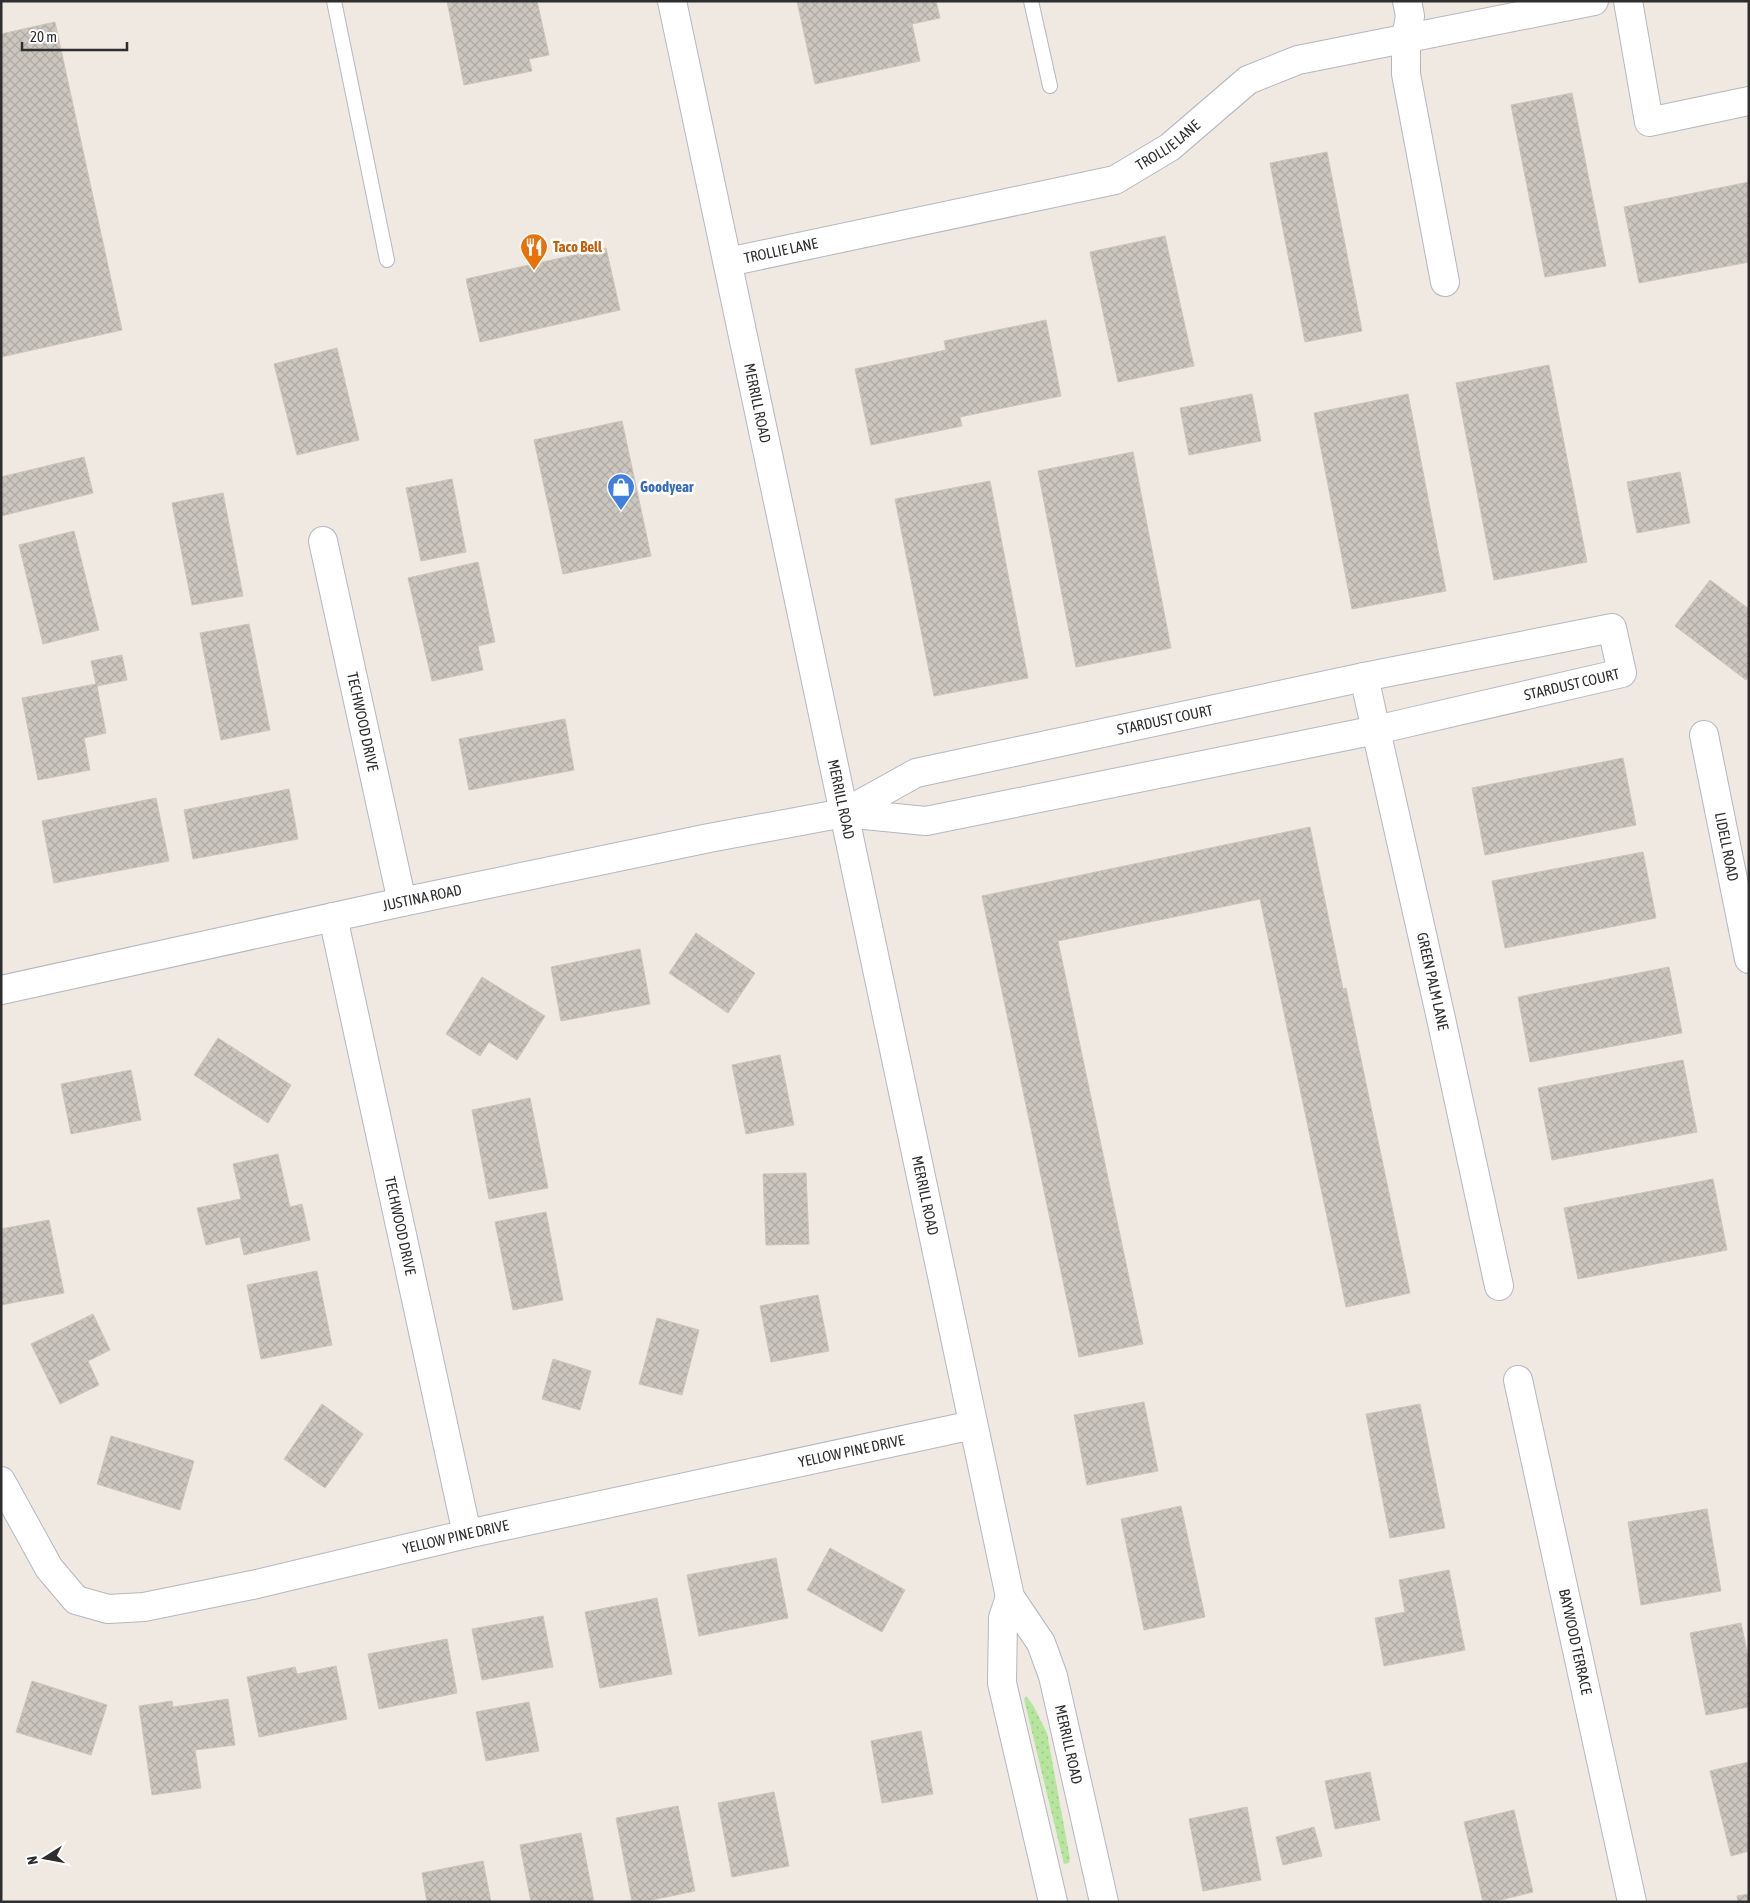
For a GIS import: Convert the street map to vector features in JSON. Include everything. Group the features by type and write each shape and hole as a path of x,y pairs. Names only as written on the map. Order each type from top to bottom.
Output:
{"street":[{"path":"1407,1 1410,16 1406,38 1406,74 1445,282"},
{"name":"TROLLIE LANE","path":"728,262 1115,180 1170,147 1248,80 1298,60 1594,1"},
{"path":"1628,1 1648,122 1749,101"},
{"name":"MERRILL ROAD","path":"674,2 1010,1597 1041,1643 1053,1676 1104,1902"},
{"name":"TECHWOOD DRIVE","path":"323,541 402,902"},
{"name":"STARDUST COURT","path":"1612,628 1622,673 1376,730 926,821 844,814 916,773 1364,677 1612,628"},
{"name":"GREEN PALM LANE","path":"1364,677 1499,1286"},
{"name":"LIDELL ROAD","path":"1704,735 1749,959"},
{"name":"JUSTINA ROAD","path":"1,990 402,902 709,838 844,814"},
{"name":"TECHWOOD DRIVE","path":"332,917 467,1534"},
{"name":"BAYWOOD TERRACE","path":"1518,1380 1632,1902"},
{"name":"YELLOW PINE DRIVE","path":"1,1481 49,1568 76,1600 108,1609 144,1607 266,1581 467,1534 973,1424"},
{"name":"MERRILL ROAD","path":"1010,1597 1003,1618 1002,1683 1053,1902"}],"lane":[{"path":"334,1 387,260"},
{"path":"1031,1 1050,86"}],"green space":[{"path":"1026,1696 1033,1705 1047,1733 1070,1859 1069,1863 1064,1864 1024,1699"}],"building":[{"path":"447,1 537,1 549,55 529,59 532,71 464,85"},
{"path":"797,1 936,1 940,18 912,24 920,61 815,84"},
{"path":"55,22 122,330 1,357 1,34"},
{"path":"1572,93 1606,266 1545,277 1511,105"},
{"path":"1327,152 1362,331 1305,342 1270,163"},
{"path":"1749,182 1749,262 1639,283 1624,207"},
{"path":"1165,236 1194,366 1118,382 1090,252"},
{"path":"606,248 620,310 480,342 466,279"},
{"path":"1046,320 1061,396 960,417 962,426 871,445 855,369 946,350 944,341"},
{"path":"337,348 359,440 297,455 274,364"},
{"path":"1549,365 1587,562 1494,580 1456,383"},
{"path":"1252,394 1261,441 1189,455 1180,408"},
{"path":"1408,394 1446,591 1352,609 1314,413"},
{"path":"622,421 651,556 563,574 534,440"},
{"path":"1133,452 1171,648 1076,667 1038,471"},
{"path":"84,457 93,493 1,516 1,477"},
{"path":"1680,472 1690,523 1637,533 1627,482"},
{"path":"452,479 466,552 421,561 406,488"},
{"path":"990,481 1028,678 934,696 895,499"},
{"path":"223,493 243,596 192,605 172,503"},
{"path":"74,531 99,630 43,644 19,545"},
{"path":"478,562 495,642 478,646 483,670 432,681 408,578"},
{"path":"1710,580 1749,609 1749,676 1746,680 1675,626"},
{"path":"249,624 270,730 221,740 200,633"},
{"path":"122,655 127,680 97,686 106,733 84,738 90,770 38,780 22,698 96,684 91,661"},
{"path":"565,719 574,770 469,790 459,739"},
{"path":"1623,758 1636,825 1485,855 1472,788"},
{"path":"289,789 298,839 193,859 184,810"},
{"path":"156,798 169,861 54,883 42,821"},
{"path":"1310,827 1343,989 1346,988 1410,1293 1346,1307 1260,899 1058,941 1143,1344 1079,1357 982,896"},
{"path":"1643,852 1656,918 1505,948 1492,881"},
{"path":"696,933 755,973 728,1013 669,973"},
{"path":"640,949 650,1004 561,1021 551,967"},
{"path":"1669,967 1682,1033 1530,1062 1518,997"},
{"path":"482,977 545,1016 517,1060 489,1042 480,1056 446,1034"},
{"path":"218,1038 291,1085 268,1123 194,1075"},
{"path":"780,1055 794,1125 746,1134 732,1065"},
{"path":"1683,1060 1697,1132 1552,1160 1538,1088"},
{"path":"131,1070 141,1120 71,1134 61,1084"},
{"path":"530,1098 548,1188 489,1199 472,1110"},
{"path":"278,1154 290,1207 302,1204 310,1240 244,1255 240,1237 206,1245 197,1208 241,1199 233,1164"},
{"path":"806,1173 809,1244 766,1245 763,1174"},
{"path":"1713,1179 1727,1250 1578,1279 1564,1208"},
{"path":"546,1212 563,1300 513,1310 495,1222"},
{"path":"49,1220 64,1293 1,1305 1,1229"},
{"path":"317,1271 332,1345 261,1359 247,1285"},
{"path":"818,1295 829,1351 771,1362 760,1306"},
{"path":"93,1314 110,1350 88,1361 99,1385 60,1404 31,1344"},
{"path":"657,1318 699,1330 682,1395 639,1384"},
{"path":"553,1359 591,1371 580,1410 542,1399"},
{"path":"1144,1402 1158,1471 1087,1485 1074,1415"},
{"path":"322,1404 363,1434 325,1488 284,1459"},
{"path":"1420,1404 1445,1528 1390,1538 1366,1414"},
{"path":"111,1436 194,1461 180,1510 97,1484"},
{"path":"1181,1506 1205,1617 1144,1630 1121,1519"},
{"path":"1707,1509 1721,1591 1641,1605 1628,1522"},
{"path":"830,1548 905,1590 882,1632 807,1590"},
{"path":"776,1558 788,1618 699,1636 687,1575"},
{"path":"1449,1570 1465,1650 1384,1666 1375,1618 1405,1612 1399,1580"},
{"path":"657,1598 672,1674 600,1688 585,1612"},
{"path":"543,1616 553,1667 482,1680 472,1629"},
{"path":"1741,1623 1749,1661 1749,1707 1706,1715 1690,1633"},
{"path":"447,1639 457,1693 379,1709 368,1654"},
{"path":"336,1666 347,1719 259,1737 247,1677 295,1667 297,1674"},
{"path":"32,1681 107,1705 91,1755 16,1732"},
{"path":"228,1699 235,1745 195,1750 201,1788 152,1795 139,1706 172,1701 173,1707"},
{"path":"529,1702 539,1751 486,1761 476,1712"},
{"path":"921,1731 933,1794 882,1803 871,1741"},
{"path":"1749,1762 1749,1851 1731,1856 1710,1771"},
{"path":"1370,1772 1380,1820 1335,1829 1325,1781"},
{"path":"774,1792 789,1866 732,1877 718,1803"},
{"path":"678,1806 695,1891 642,1902 632,1902 616,1818"},
{"path":"1247,1807 1261,1880 1203,1891 1189,1819"},
{"path":"1514,1810 1533,1892 1492,1902 1483,1902 1464,1822"},
{"path":"1314,1827 1322,1856 1283,1865 1276,1837"},
{"path":"581,1833 594,1902 531,1902 520,1845"},
{"path":"483,1861 491,1902 427,1902 422,1873"},
{"path":"1749,1894 1749,1902 1738,1902 1737,1896"}],"place":[{"name":"Taco Bell","path":"534,271"},
{"name":"Goodyear","path":"621,511"}]}
